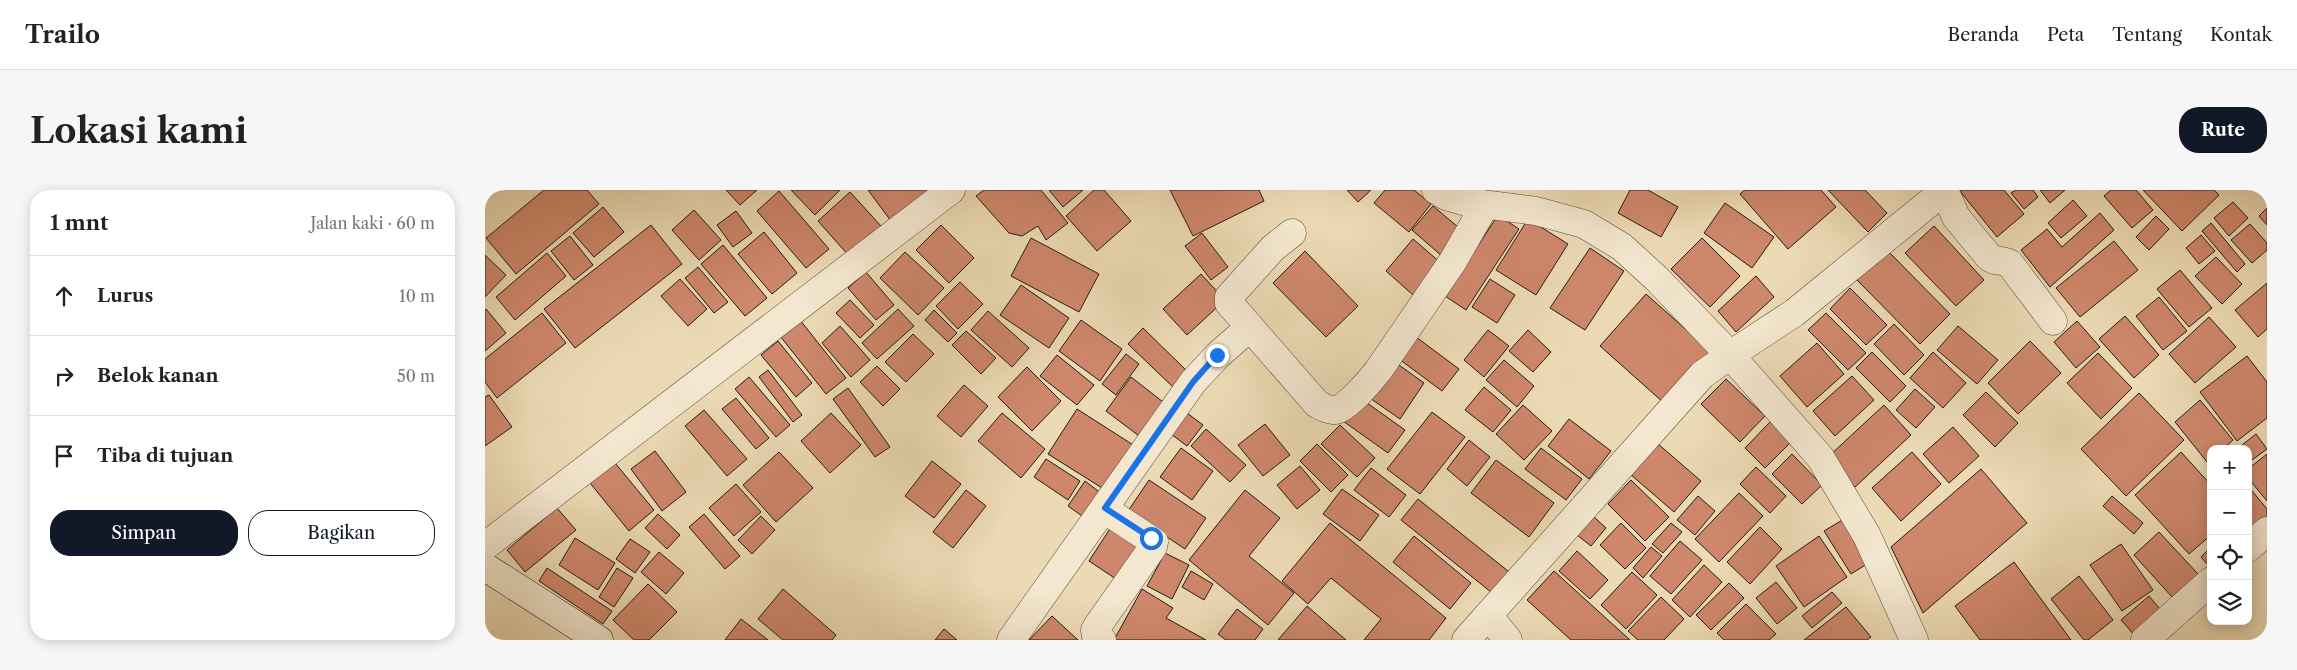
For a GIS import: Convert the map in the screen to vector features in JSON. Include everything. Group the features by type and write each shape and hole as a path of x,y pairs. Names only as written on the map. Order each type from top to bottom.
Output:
{"street":[{"path":"485,546 951,190"},
{"path":"1436,190 1446,196 1485,205 1536,211 1583,224 1622,247 1656,278 1729,355 1820,457 1867,536 1914,640"},
{"path":"1465,640 1702,375 1729,355 1794,314 1944,190 1956,217 1991,259 2010,264 2053,321"},
{"path":"1292,233 1273,248 1229,297 1229,303 1317,404 1331,410 1339,410 1369,383 1378,371 1453,261 1485,205"},
{"path":"1011,640 1193,382 1217,355 1250,327"},
{"path":"1102,640 1097,636 1095,630 1153,547 1154,542 1105,508"},
{"path":"2252,544 2267,531"},
{"path":"485,567 585,636"},
{"path":"2145,640 2207,585"},
{"path":"1488,615 1509,640"}],"building":[{"path":"544,190 587,190 599,204 516,274 486,238"},
{"path":"726,190 757,190 740,205"},
{"path":"791,190 840,190 815,215"},
{"path":"868,190 931,190 891,221"},
{"path":"984,190 1041,190 1068,223 1046,240 1038,226 1022,236 1009,233 976,196"},
{"path":"1049,190 1083,190 1063,207"},
{"path":"1094,190 1104,190 1131,221 1097,251 1066,216"},
{"path":"1170,190 1259,190 1264,201 1193,236"},
{"path":"1347,190 1371,190 1358,202"},
{"path":"1385,190 1414,190 1431,204 1409,232 1374,203"},
{"path":"1630,190 1648,190 1678,207 1661,237 1618,213"},
{"path":"1745,190 1821,190 1836,207 1788,249 1740,194"},
{"path":"1828,190 1865,190 1887,213 1868,232"},
{"path":"1959,190 2004,190 2024,214 1997,237"},
{"path":"2016,190 2033,190 2038,197 2024,209 2011,193"},
{"path":"2040,190 2065,190 2050,203"},
{"path":"2111,190 2136,190 2153,210 2132,228 2104,196"},
{"path":"2143,190 2214,190 2219,195 2182,231"},
{"path":"779,191 829,249 806,268 757,211"},
{"path":"850,192 881,226 849,256 818,221"},
{"path":"2073,200 2087,216 2061,238 2048,223"},
{"path":"2233,202 2248,218 2229,236 2214,218"},
{"path":"1725,203 1774,237 1752,268 1704,233"},
{"path":"1433,206 1464,232 1443,257 1412,230"},
{"path":"603,207 624,232 594,257 573,233"},
{"path":"2267,208 2267,225 2259,216"},
{"path":"694,210 721,240 699,260 672,230"},
{"path":"736,211 752,233 733,247 717,225"},
{"path":"2100,213 2114,230 2050,287 2021,250 2047,229 2062,247"},
{"path":"1498,215 1519,229 1466,310 1445,296"},
{"path":"2156,216 2169,229 2149,250 2136,237"},
{"path":"1528,219 1568,244 1536,295 1496,270"},
{"path":"2211,223 2245,264 2237,272 2202,231"},
{"path":"2250,224 2267,243 2267,250 2252,263 2231,240"},
{"path":"651,225 682,264 575,348 544,309"},
{"path":"941,225 974,258 949,283 916,250"},
{"path":"1934,226 1984,280 1956,306 1905,253"},
{"path":"764,232 797,273 772,294 738,254"},
{"path":"1202,233 1228,267 1211,280 1185,246"},
{"path":"2201,235 2215,251 2199,264 2186,248"},
{"path":"570,236 593,265 574,280 551,251"},
{"path":"1031,238 1099,274 1079,312 1011,276"},
{"path":"1702,238 1740,276 1710,307 1671,269"},
{"path":"1413,239 1441,263 1413,295 1386,271"},
{"path":"2114,241 2138,270 2080,317 2056,288"},
{"path":"723,245 767,298 745,316 701,264"},
{"path":"1590,248 1624,271 1585,330 1550,308"},
{"path":"1887,250 1950,314 1920,344 1857,280"},
{"path":"1305,251 1358,306 1326,337 1273,283"},
{"path":"905,252 944,288 918,315 880,278"},
{"path":"547,253 566,276 515,320 496,297"},
{"path":"485,255 506,275 485,297"},
{"path":"2216,257 2242,284 2222,304 2195,276"},
{"path":"698,267 728,302 714,313 685,278"},
{"path":"2180,270 2212,308 2189,327 2157,289"},
{"path":"866,272 894,305 876,320 848,288"},
{"path":"1201,274 1225,300 1187,335 1163,309"},
{"path":"1756,276 1774,297 1736,332 1718,311"},
{"path":"680,279 707,309 688,326 661,296"},
{"path":"1490,279 1515,295 1497,323 1472,307"},
{"path":"960,282 983,304 958,329 936,306"},
{"path":"2267,283 2267,329 2258,337 2235,310"},
{"path":"1021,285 1069,318 1049,348 1000,315"},
{"path":"1850,288 1887,325 1866,345 1830,309"},
{"path":"1646,294 1710,351 1664,403 1600,346"},
{"path":"2159,297 2187,331 2163,350 2136,316"},
{"path":"850,300 874,325 860,338 836,313"},
{"path":"898,309 914,326 877,359 862,343"},
{"path":"485,310 506,333 485,351"},
{"path":"934,310 957,333 948,342 925,320"},
{"path":"988,311 1029,348 1012,367 971,330"},
{"path":"542,313 566,343 497,398 485,382 485,359"},
{"path":"1826,313 1866,353 1848,370 1808,330"},
{"path":"2125,316 2159,355 2134,378 2099,339"},
{"path":"2209,317 2236,347 2195,383 2169,354"},
{"path":"800,320 846,378 826,394 780,336"},
{"path":"1081,320 1122,349 1100,381 1059,351"},
{"path":"2077,321 2100,347 2076,368 2054,342"},
{"path":"1894,324 1924,355 1904,375 1874,344"},
{"path":"840,326 870,360 851,377 822,343"},
{"path":"1958,326 1998,360 1977,384 1937,350"},
{"path":"1143,328 1189,373 1174,388 1128,344"},
{"path":"1488,330 1509,346 1484,377 1464,360"},
{"path":"1528,330 1551,352 1533,372 1509,351"},
{"path":"966,331 996,358 981,374 952,345"},
{"path":"913,334 934,354 906,382 885,362"},
{"path":"1412,334 1459,369 1442,391 1395,356"},
{"path":"778,341 812,383 796,397 761,355"},
{"path":"2030,341 2061,373 2018,414 1988,383"},
{"path":"1817,343 1844,374 1807,407 1780,376"},
{"path":"1872,352 1906,386 1890,402 1856,368"},
{"path":"1933,352 1966,383 1943,408 1910,378"},
{"path":"2098,353 2132,388 2101,419 2067,383"},
{"path":"1126,354 1139,364 1116,395 1102,384"},
{"path":"1057,355 1094,385 1077,405 1040,376"},
{"path":"2247,356 2267,382 2267,418 2237,441 2200,392"},
{"path":"1392,360 1424,383 1400,419 1367,396"},
{"path":"1504,360 1534,386 1517,407 1486,380"},
{"path":"877,366 900,389 883,406 860,382"},
{"path":"1027,367 1061,401 1032,431 998,397"},
{"path":"768,370 802,415 793,422 759,377"},
{"path":"1852,376 1874,400 1835,436 1813,411"},
{"path":"749,377 790,425 776,437 735,389"},
{"path":"1131,377 1172,409 1147,442 1106,411"},
{"path":"1726,379 1765,416 1740,442 1701,404"},
{"path":"964,385 988,406 961,437 937,416"},
{"path":"1484,387 1511,410 1493,432 1465,410"},
{"path":"848,388 890,447 875,457 833,399"},
{"path":"1915,389 1935,407 1916,428 1896,410"},
{"path":"1986,392 2018,423 1995,447 1963,415"},
{"path":"2139,393 2184,440 2126,496 2081,449"},
{"path":"489,395 512,427 485,446 485,397"},
{"path":"736,398 769,438 756,449 722,409"},
{"path":"1360,398 1405,430 1388,453 1343,421"},
{"path":"2200,400 2233,440 2227,445 2207,445 2207,462 2175,422"},
{"path":"1523,405 1552,431 1524,460 1496,434"},
{"path":"1884,405 1911,435 1855,487 1828,457"},
{"path":"1077,409 1138,448 1110,493 1048,454"},
{"path":"704,410 747,459 727,476 685,426"},
{"path":"1432,412 1465,437 1420,494 1387,469"},
{"path":"831,413 861,445 830,473 801,441"},
{"path":"1002,413 1045,449 1021,478 978,441"},
{"path":"1187,413 1203,425 1187,446 1171,434"},
{"path":"1569,419 1611,451 1589,479 1548,446"},
{"path":"1771,421 1791,442 1765,468 1745,448"},
{"path":"1265,424 1290,455 1263,476 1238,445"},
{"path":"1340,425 1375,458 1357,477 1321,444"},
{"path":"1953,427 1979,456 1949,483 1923,454"},
{"path":"1206,429 1246,465 1230,482 1191,446"},
{"path":"2256,434 2267,449 2252,460 2252,445 2242,445"},
{"path":"1469,440 1490,457 1467,486 1447,469"},
{"path":"1657,443 1701,481 1674,512 1630,474"},
{"path":"1317,444 1348,475 1331,492 1300,461"},
{"path":"1181,448 1213,471 1192,500 1160,477"},
{"path":"1541,448 1582,479 1566,500 1525,469"},
{"path":"655,451 686,492 662,511 631,469"},
{"path":"779,452 813,488 776,522 743,485"},
{"path":"1912,452 1941,484 1901,521 1872,488"},
{"path":"2181,452 2207,481 2207,538 2189,554 2135,495"},
{"path":"1792,454 1822,485 1802,504 1772,474"},
{"path":"2267,454 2267,501 2252,483 2252,466"},
{"path":"1046,459 1080,481 1068,500 1034,477"},
{"path":"1496,460 1554,503 1529,537 1471,493"},
{"path":"932,461 961,484 934,518 905,496"},
{"path":"615,463 654,510 629,531 590,483"},
{"path":"1300,466 1320,490 1297,509 1277,485"},
{"path":"1756,467 1786,496 1770,513 1740,484"},
{"path":"1371,468 1406,495 1389,517 1354,490"},
{"path":"1981,469 2027,523 1923,613 1891,547"},
{"path":"1149,480 1206,518 1185,549 1128,511"},
{"path":"1631,480 1669,517 1645,541 1608,504"},
{"path":"1085,481 1102,494 1085,518 1068,506"},
{"path":"736,484 761,512 734,536 709,508"},
{"path":"1342,489 1379,515 1360,541 1323,514"},
{"path":"966,490 986,506 953,548 933,532"},
{"path":"1245,490 1280,518 1249,556 1294,593 1268,625 1189,560"},
{"path":"2252,491 2267,509 2267,520 2252,532"},
{"path":"1739,493 1763,516 1719,562 1695,539"},
{"path":"1698,496 1715,511 1695,535 1677,520"},
{"path":"2112,496 2143,523 2134,534 2103,506"},
{"path":"1418,499 1513,575 1496,596 1401,520"},
{"path":"557,508 576,530 525,572 507,550"},
{"path":"658,514 680,535 667,549 645,528"},
{"path":"704,514 740,556 725,569 689,527"},
{"path":"761,516 775,530 752,554 738,540"},
{"path":"1593,516 1606,528 1591,546 1577,535"},
{"path":"1844,519 1870,562 1851,574 1824,531"},
{"path":"1115,521 1149,543 1122,583 1089,561"},
{"path":"1330,523 1446,618 1429,640 1364,640 1381,619 1331,578 1308,604 1282,581"},
{"path":"1621,523 1646,548 1625,569 1600,545"},
{"path":"1671,523 1682,532 1663,553 1652,544"},
{"path":"1760,527 1782,549 1750,584 1727,562"},
{"path":"2159,532 2198,574 2172,597 2134,555"},
{"path":"1414,536 1471,583 1450,609 1393,562"},
{"path":"1819,536 1847,577 1804,607 1776,566"},
{"path":"575,538 615,563 598,590 559,565"},
{"path":"630,539 650,552 635,573 616,559"},
{"path":"1680,541 1702,560 1671,594 1650,576"},
{"path":"2121,544 2153,590 2122,611 2090,565"},
{"path":"1651,547 1662,556 1643,578 1633,568"},
{"path":"1577,551 1608,580 1590,599 1559,571"},
{"path":"2207,551 2207,564 2201,557"},
{"path":"659,552 684,573 666,594 641,572"},
{"path":"1165,553 1189,565 1172,599 1147,586"},
{"path":"2014,562 2071,640 1980,640 1955,606"},
{"path":"1704,565 1722,582 1690,617 1672,600"},
{"path":"547,568 612,611 603,624 539,581"},
{"path":"617,568 633,578 614,607 599,597"},
{"path":"1191,571 1213,584 1204,600 1182,587"},
{"path":"1554,571 1630,640 1571,640 1527,600"},
{"path":"1632,572 1657,595 1626,629 1601,605"},
{"path":"2079,576 2113,620 2088,640 2084,640 2051,599"},
{"path":"1776,582 1797,608 1777,624 1756,598"},
{"path":"1729,583 1744,598 1711,630 1696,615"},
{"path":"648,584 677,612 649,640 634,640 613,620"},
{"path":"783,589 836,635 832,640 783,640 758,619"},
{"path":"1142,589 1173,608 1166,618 1206,640 1114,640"},
{"path":"1832,592 1842,603 1812,628 1802,616"},
{"path":"2149,596 2164,614 2137,638 2121,620"},
{"path":"1661,597 1684,619 1664,640 1638,640 1628,631"},
{"path":"1746,604 1776,634 1769,640 1724,640 1717,633"},
{"path":"1307,606 1346,640 1278,640"},
{"path":"1846,607 1871,637 1867,640 1804,640"},
{"path":"1237,609 1263,629 1255,640 1226,640 1218,634"},
{"path":"1052,616 1078,640 1029,640"},
{"path":"741,619 768,640 725,640"},
{"path":"944,629 957,640 935,640"}],"route":[{"path":"1151,538 1105,508 1193,382 1217,355"}]}
